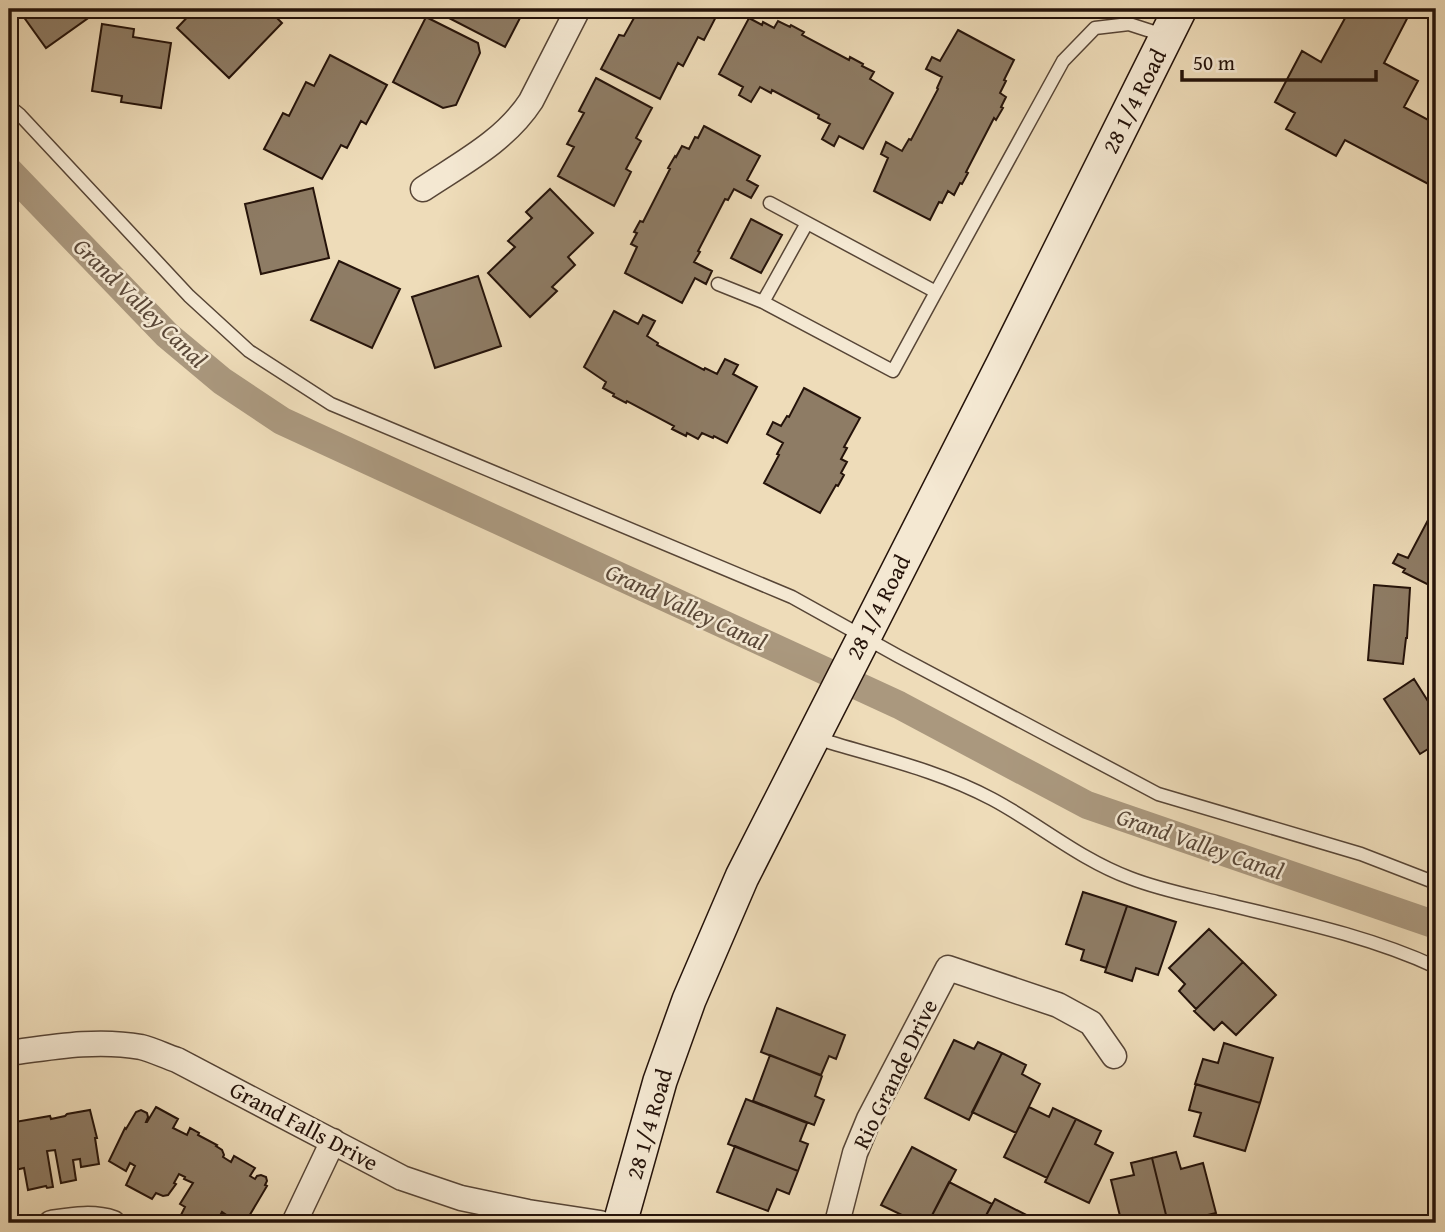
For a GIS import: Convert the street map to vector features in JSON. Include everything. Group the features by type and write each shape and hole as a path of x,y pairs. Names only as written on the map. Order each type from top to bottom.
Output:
{"main road":[{"name":"28 1/4 Road","path":"620,1223 660,1081 689,1000 741,877 1174,23"}],"street":[{"path":"423,189 510,128 531,101 578,9"},
{"name":"Rio Grande Drive","path":"837,1223 855,1153 869,1119 948,968 1058,1005 1091,1023 1114,1056"},
{"name":"Grand Falls Drive","path":"9,1053 83,1043 144,1048 177,1060 402,1178 461,1198 600,1223"},
{"path":"294,1223 333,1141"},
{"path":"51,1223 78,1219 113,1223"}],"lane":[{"path":"719,284 763,302 893,371 1063,61 1095,27 1174,23"},
{"path":"9,106 199,305 249,351 331,404 792,597 860,642 1158,793 1361,854 1436,883"},
{"path":"770,203 936,292"},
{"path":"763,302 807,223"},
{"path":"820,723 872,755 951,779 992,799 1094,862 1131,878 1183,894 1329,929 1392,948 1436,967"}],"building":[{"path":"18,9 96,9 98,11 46,48"},
{"path":"195,9 268,9 282,23 229,78 177,28"},
{"path":"451,9 516,9 513,15 520,18 505,47 447,17"},
{"path":"639,9 720,9 704,40 698,37 683,66 678,63 660,99 601,69 619,35 624,36"},
{"path":"1350,9 1412,9 1384,63 1418,81 1404,107 1436,124 1436,188 1345,140 1336,156 1286,129 1295,113 1275,102 1302,51 1321,62"},
{"path":"426,17 478,43 480,53 456,105 443,108 393,82"},
{"path":"749,18 774,28 778,21 790,27 791,25 804,32 802,35 849,60 850,57 863,64 862,66 874,72 870,79 893,93 863,149 839,136 834,146 822,139 830,124 818,118 819,115 772,90 771,93 760,87 751,102 739,95 743,87 719,74"},
{"path":"102,24 134,29 133,37 171,43 161,108 121,102 122,96 92,91"},
{"path":"958,30 1014,60 1000,93 1006,97 1001,107 1003,108 996,120 994,118 962,184 960,183 954,195 948,191 930,220 874,191 888,158 881,154 886,142 902,151 909,139 911,140 942,77 926,69 932,57 940,61"},
{"path":"330,55 387,85 366,124 361,121 347,148 341,145 322,179 264,149 283,113 289,116 306,82 314,86"},
{"path":"596,78 652,108 636,138 641,141 626,169 631,172 614,206 558,176 574,147 567,144 584,113 579,111"},
{"path":"704,126 760,156 747,180 758,186 751,198 734,189 728,200 725,199 694,262 712,271 706,284 695,278 682,303 625,273 637,247 631,244 637,233 634,232 640,221 643,222 670,169 668,168 682,146 689,149"},
{"path":"313,188 329,258 261,274 245,204"},
{"path":"550,189 593,233 568,257 575,265 552,287 557,291 530,317 488,273 515,247 508,241 532,218 526,212"},
{"path":"751,219 782,235 761,273 731,258"},
{"path":"339,261 400,289 372,348 311,320"},
{"path":"478,276 501,346 435,368 412,297"},
{"path":"614,311 638,324 643,315 655,321 647,336 658,343 657,345 704,370 705,368 717,374 725,359 738,365 733,374 757,387 727,443 714,436 713,438 702,433 698,439 672,429 674,426 613,396 614,394 603,388 606,382 584,367"},
{"path":"804,388 860,418 844,447 847,448 841,459 847,462 841,473 844,475 820,513 764,483 783,443 767,434 773,422 781,426 787,416 789,417"},
{"path":"1436,505 1436,575 1429,585 1403,572 1405,569 1393,563 1398,554 1408,558"},
{"path":"1374,585 1410,588 1403,664 1368,660"},
{"path":"1414,679 1436,710 1436,744 1420,754 1384,699"},
{"path":"1083,892 1127,906 1106,968 1081,960 1084,950 1066,944"},
{"path":"1127,906 1176,922 1158,975 1136,968 1132,981 1105,972"},
{"path":"1209,929 1243,962 1196,1009 1179,991 1185,984 1169,968"},
{"path":"1243,962 1276,995 1236,1035 1222,1022 1214,1030 1194,1011"},
{"path":"777,1008 845,1035 836,1059 829,1056 821,1075 761,1052"},
{"path":"954,1040 974,1049 978,1042 1002,1053 969,1120 925,1098"},
{"path":"1224,1043 1273,1058 1260,1103 1195,1084 1203,1059 1218,1063"},
{"path":"1002,1053 1026,1065 1022,1074 1040,1084 1016,1133 972,1112"},
{"path":"770,1055 822,1076 815,1096 824,1100 814,1125 753,1101"},
{"path":"1196,1084 1260,1103 1245,1151 1194,1136 1201,1113 1189,1110"},
{"path":"746,1099 807,1123 800,1141 808,1144 798,1171 728,1144"},
{"path":"156,1107 178,1119 173,1128 187,1135 190,1128 217,1145 222,1150 223,1157 231,1162 234,1156 255,1168 250,1176 255,1179 261,1175 266,1177 267,1186 245,1223 224,1223 228,1216 222,1212 216,1223 194,1223 186,1219 187,1217 181,1215 185,1207 180,1204 193,1183 179,1174 168,1195 156,1193 152,1199 126,1185 135,1166 130,1163 126,1171 109,1161 136,1112 141,1110 147,1113 147,1122"},
{"path":"1029,1107 1049,1117 1053,1108 1076,1119 1047,1178 1004,1157"},
{"path":"90,1110 97,1138 99,1164 81,1167 80,1159 73,1160 76,1180 61,1183 55,1150 47,1151 53,1187 28,1190 24,1168 15,1170 18,1187 9,1192 9,1123 50,1116 51,1119"},
{"path":"1076,1119 1101,1131 1095,1144 1113,1153 1089,1203 1045,1182"},
{"path":"735,1146 798,1171 789,1194 777,1189 768,1211 717,1192"},
{"path":"912,1147 956,1170 928,1223 899,1223 902,1215 881,1205"},
{"path":"1176,1152 1181,1169 1203,1163 1216,1213 1168,1223 1152,1158"},
{"path":"1152,1158 1168,1223 1126,1223 1121,1220 1111,1180 1134,1175 1131,1163"},
{"path":"949,1182 992,1204 982,1223 928,1223"},
{"path":"995,1199 1038,1221 1037,1223 982,1223"}],"waterway":[{"name":"Grand Valley Canal","path":"9,171 167,335 222,381 282,421 899,705 1087,805 1436,925"}]}
